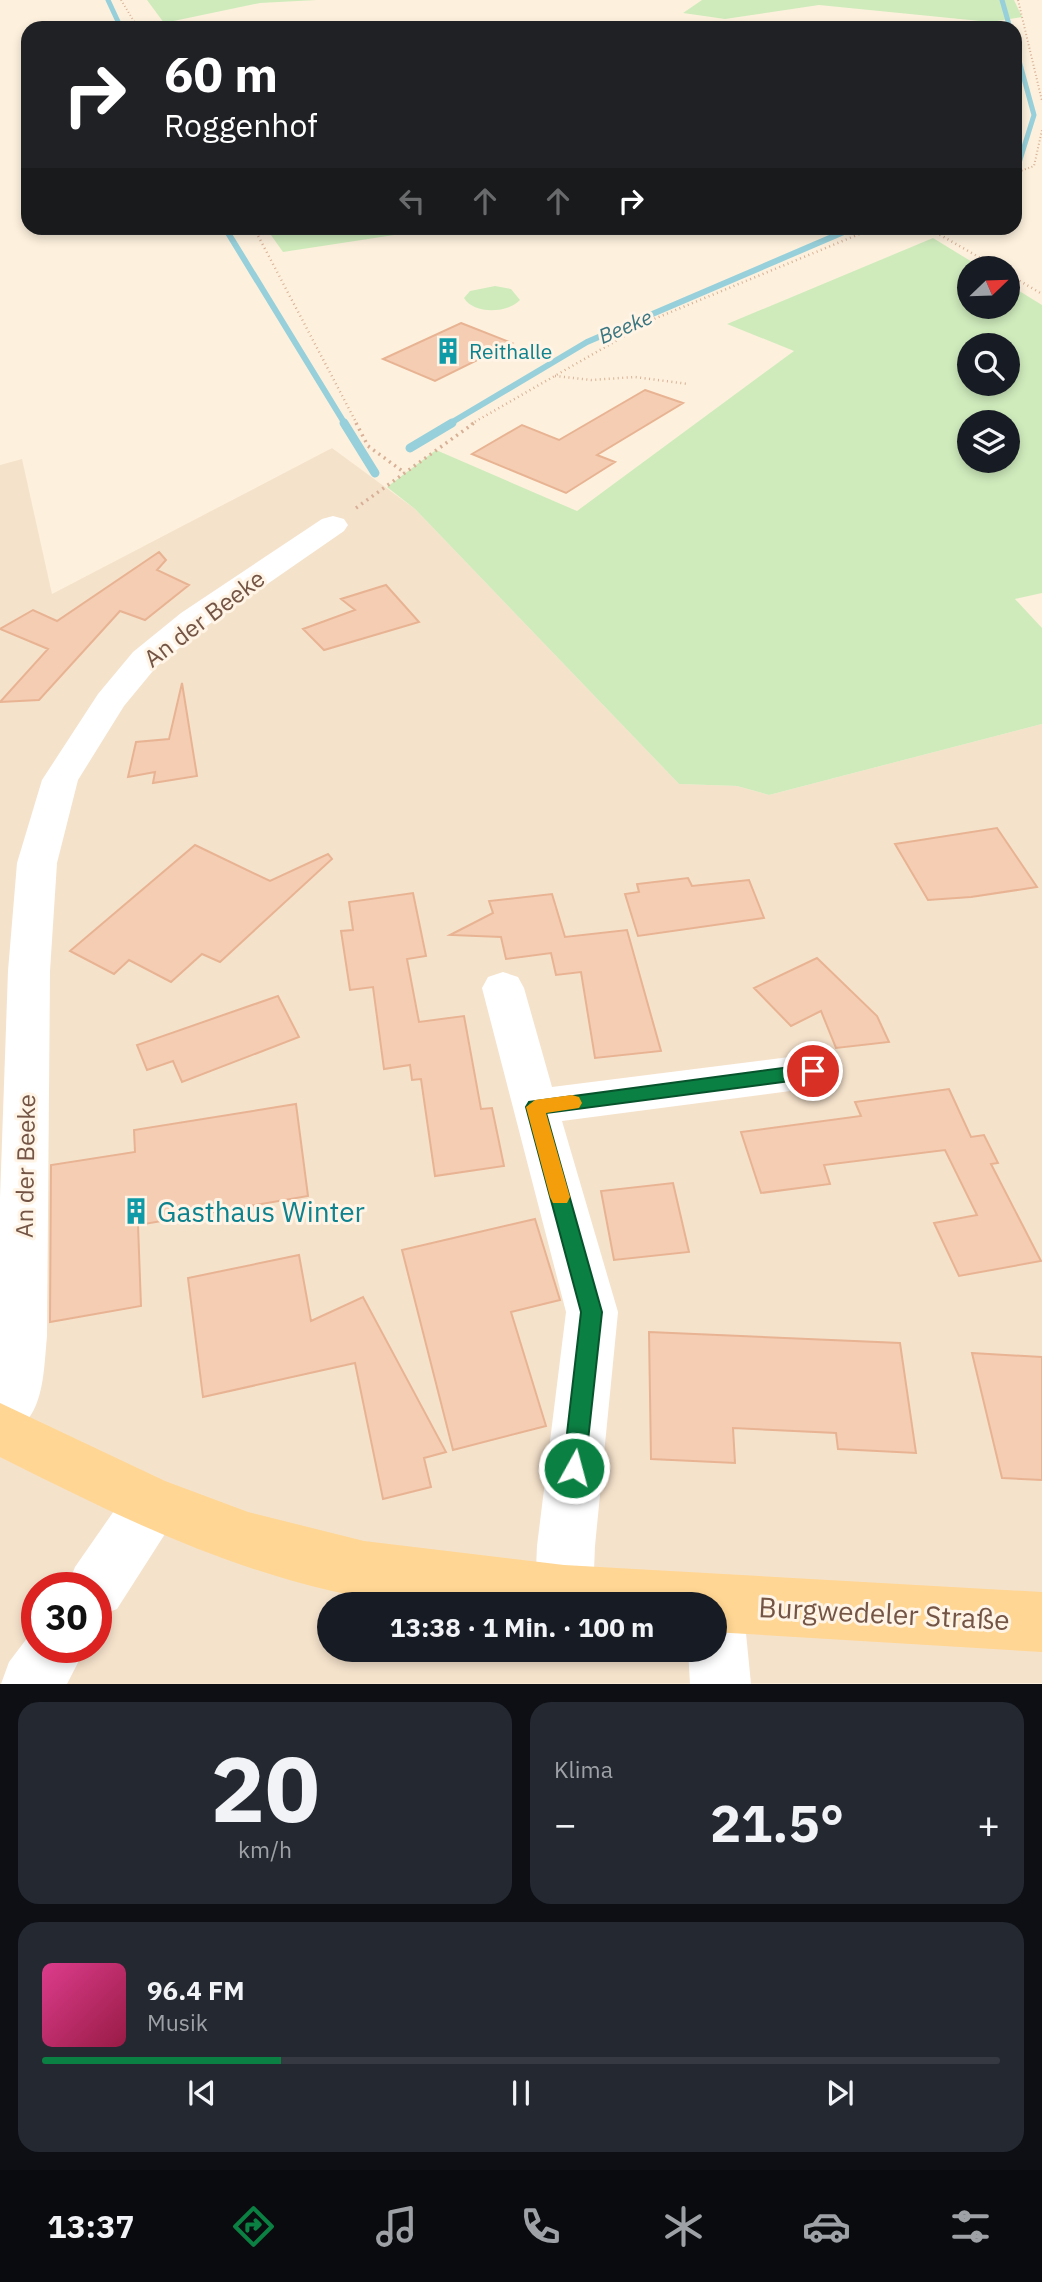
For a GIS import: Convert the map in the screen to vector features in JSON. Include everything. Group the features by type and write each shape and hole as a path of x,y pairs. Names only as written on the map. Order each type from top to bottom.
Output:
{"main road":[{"name":"Burgwedeler Straße","path":"0,1429 152,1504 248,1540 364,1570 547,1592"},
{"name":"Burgwedeler Straße","path":"727,1604 1042,1622"}],"street":[{"name":"An der Beeke","path":"0,1415 15,1392 21,1336 29,971 37,863 60,780 110,701 145,659 193,620 332,525"},
{"path":"503,988 592,1312 567,1533 564,1592"},
{"path":"535,1107 813,1071"},
{"path":"107,1572 152,1504"},
{"path":"719,1662 721,1684"},
{"path":"31,1684 45,1663"}],"path":[{"path":"121,0 134,21"},
{"path":"1017,0 1042,102"},
{"path":"1022,170 1034,166 1042,130"},
{"path":"258,235 368,446 405,473"},
{"path":"332,525 465,429 654,319 857,235"},
{"path":"940,235 977,256"},
{"path":"1020,281 1042,294"},
{"path":"554,375 591,380 635,377 688,384"}],"shaded area":[{"path":"332,448 415,509 679,784 737,786 769,795 1042,724 1042,1683 0,1684 0,465 22,459 52,594"}],"green space":[{"path":"147,0 317,0 260,3 163,21"},
{"path":"702,0 1014,0 1022,17 980,21 819,5 725,19 683,13"},
{"path":"271,235 394,235 283,252"},
{"path":"933,238 962,256 957,256 957,319 1020,319 1020,291 1042,305 1042,593 1015,599 1042,628 1042,724 769,795 737,786 679,784 415,509 387,487 436,450 577,511 794,351 727,324"},
{"path":"495,286 511,289 520,300 508,308 483,310 469,304 464,298 470,291"}],"building":[{"name":"Reithalle","path":"461,323 512,343 435,381 383,359"},
{"path":"645,390 683,403 597,455 615,462 566,493 472,454 522,425 559,440"},
{"path":"159,552 166,560 157,570 189,585 145,620 120,611 39,700 0,702 48,649 0,629 33,610 57,621"},
{"path":"386,585 419,622 324,650 303,629 355,610 341,599"},
{"path":"182,683 197,776 153,783 155,772 128,777 136,742 169,739"},
{"path":"997,828 1037,887 971,897 928,900 895,844"},
{"path":"195,845 270,881 328,854 332,859 220,962 202,954 171,982 129,960 114,974 70,951"},
{"path":"688,878 692,886 749,880 764,918 638,936 625,894 639,892 637,884"},
{"path":"413,893 426,956 407,959 419,1022 464,1016 481,1109 492,1108 504,1166 435,1176 421,1079 412,1080 410,1065 384,1069 373,987 350,990 341,931 353,930 349,902"},
{"path":"552,894 565,937 627,930 661,1051 595,1058 581,972 556,975 551,953 506,959 501,937 450,935 493,913 489,901"},
{"path":"817,958 877,1016 889,1042 836,1048 821,1011 791,1026 754,988"},
{"path":"278,996 299,1037 182,1082 173,1061 147,1070 137,1045"},
{"path":"949,1089 971,1137 984,1135 998,1163 991,1164 1041,1261 959,1276 934,1223 977,1215 945,1150 824,1165 830,1184 761,1193 741,1132 861,1116 855,1102"},
{"name":"Gasthaus Winter","path":"296,1104 308,1196 138,1225 141,1306 50,1322 51,1165 135,1152 134,1130"},
{"path":"673,1183 689,1252 614,1260 601,1191"},
{"path":"535,1219 560,1300 511,1312 546,1426 453,1450 402,1250"},
{"path":"299,1255 311,1321 363,1297 446,1452 424,1458 431,1487 383,1499 355,1363 203,1397 188,1278"},
{"path":"649,1332 900,1343 916,1453 838,1449 836,1433 733,1428 735,1463 651,1459"},
{"path":"972,1353 1042,1357 1042,1480 1002,1478"}],"waterway":[{"path":"108,0 118,21"},
{"name":"Beeke","path":"1002,0 1008,21"},
{"name":"Beeke","path":"1022,71 1034,115 1022,153"},
{"path":"229,235 345,424"},
{"name":"Beeke","path":"449,424 587,342 837,235"},
{"path":"344,423 375,473"},
{"name":"Beeke","path":"410,448 452,423"}],"slow traffic":[{"path":"560,1197 535,1107 572,1103"}],"place":[{"name":"Reithalle","path":"448,351"},
{"name":"Gasthaus Winter","path":"136,1211"}],"route":[{"path":"574,1468 592,1312 535,1107 813,1071"}]}
